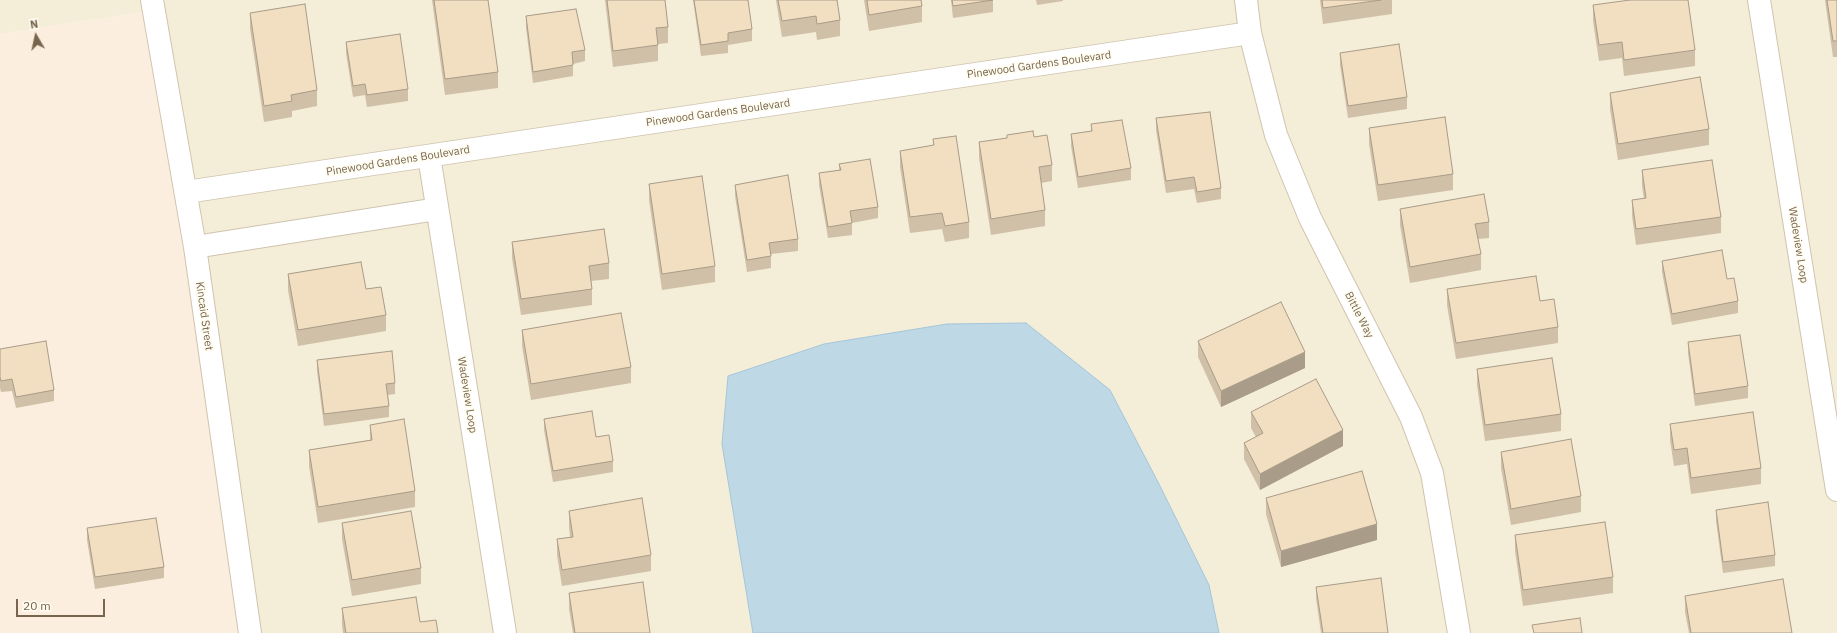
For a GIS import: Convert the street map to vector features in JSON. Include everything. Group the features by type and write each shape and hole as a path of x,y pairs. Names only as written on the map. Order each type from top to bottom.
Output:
{"street":[{"name":"Kincaid Street","path":"152,0 195,247 250,633"},
{"name":"Bittle Way","path":"1246,0 1250,34 1276,135 1310,218 1411,417 1432,473 1459,633"},
{"name":"Wadeview Loop","path":"1759,0 1837,490"},
{"name":"Pinewood Gardens Boulevard","path":"186,192 1250,34"},
{"name":"Wadeview Loop","path":"428,156 505,633"},
{"path":"195,247 437,209"}],"shaded area":[{"path":"0,0 1837,0 1837,633 1219,633 1209,585 1110,390 1026,323 947,324 824,344 728,376 722,444 753,633 247,633 149,11 0,34"},
{"path":"149,11 247,633 0,633 0,34"}],"water":[{"path":"1026,323 1110,390 1209,585 1219,633 753,633 722,444 728,376 824,344 947,324"}],"building":[{"path":"434,0 488,0 498,72 445,79"},
{"path":"607,0 665,0 668,27 656,28 658,45 613,51"},
{"path":"694,0 748,0 752,29 728,33 728,41 701,45"},
{"path":"778,0 837,0 840,20 817,24 816,16 782,21"},
{"path":"867,0 921,0 922,6 869,15"},
{"path":"952,0 993,0 953,6"},
{"path":"1322,0 1381,0 1323,8"},
{"path":"1630,0 1688,0 1695,50 1624,60 1622,42 1599,45 1593,5"},
{"path":"1827,0 1837,0 1837,41 1833,41"},
{"path":"305,4 317,90 291,95 292,101 264,106 250,13"},
{"path":"576,9 585,50 572,52 573,65 533,72 526,16"},
{"path":"400,34 408,89 367,95 365,84 353,86 346,42"},
{"path":"1399,44 1407,97 1348,106 1340,53"},
{"path":"1700,77 1709,129 1618,144 1610,93"},
{"path":"1210,112 1221,188 1197,192 1194,177 1166,181 1156,118"},
{"path":"1445,117 1453,174 1378,185 1369,128"},
{"path":"1122,120 1131,168 1078,177 1071,134 1092,131 1091,124"},
{"path":"1033,131 1034,137 1047,135 1052,165 1039,167 1045,210 991,219 979,142 1007,138 1007,135"},
{"path":"956,136 969,222 945,226 942,213 910,217 900,151 934,145 933,139"},
{"path":"870,159 878,207 850,211 852,223 828,227 819,173 841,170 839,164"},
{"path":"1712,160 1721,217 1636,229 1632,200 1646,198 1642,170"},
{"path":"788,175 798,239 769,243 771,256 747,260 735,185"},
{"path":"702,176 715,266 662,274 649,184"},
{"path":"1484,194 1489,222 1475,224 1481,254 1410,267 1400,209"},
{"path":"604,229 609,263 589,266 592,289 521,299 512,242"},
{"path":"1722,250 1727,279 1734,278 1738,301 1672,314 1662,261"},
{"path":"361,262 366,289 381,287 386,315 298,330 288,274"},
{"path":"1536,276 1540,301 1554,299 1558,327 1456,343 1447,289"},
{"path":"1281,302 1305,352 1221,391 1198,341"},
{"path":"621,313 631,367 531,384 522,330"},
{"path":"1740,335 1748,386 1695,394 1688,342"},
{"path":"46,341 54,390 16,397 12,379 1,381 0,349"},
{"path":"392,351 395,383 386,384 389,406 324,414 317,360"},
{"path":"1552,358 1561,414 1485,425 1477,369"},
{"path":"1316,379 1343,430 1260,474 1244,443 1263,433 1251,412"},
{"path":"592,411 596,437 609,435 613,461 553,471 544,419"},
{"path":"1753,412 1761,468 1691,478 1687,448 1674,450 1670,424"},
{"path":"404,419 415,491 318,507 309,450 372,440 370,425"},
{"path":"1571,439 1581,496 1511,509 1501,452"},
{"path":"1362,471 1377,524 1281,551 1266,498"},
{"path":"642,498 651,555 562,570 557,539 573,537 569,511"},
{"path":"1768,502 1775,555 1723,562 1716,510"},
{"path":"411,511 421,568 352,580 342,523"},
{"path":"156,518 164,567 95,577 87,528"},
{"path":"1605,522 1613,577 1523,590 1515,535"},
{"path":"1381,578 1388,633 1323,633 1316,587"},
{"path":"1783,579 1792,633 1691,633 1685,596"},
{"path":"643,582 650,633 575,633 569,593"},
{"path":"416,597 420,622 436,620 438,633 346,633 342,608"},
{"path":"1580,618 1582,633 1534,633 1532,625"}]}
